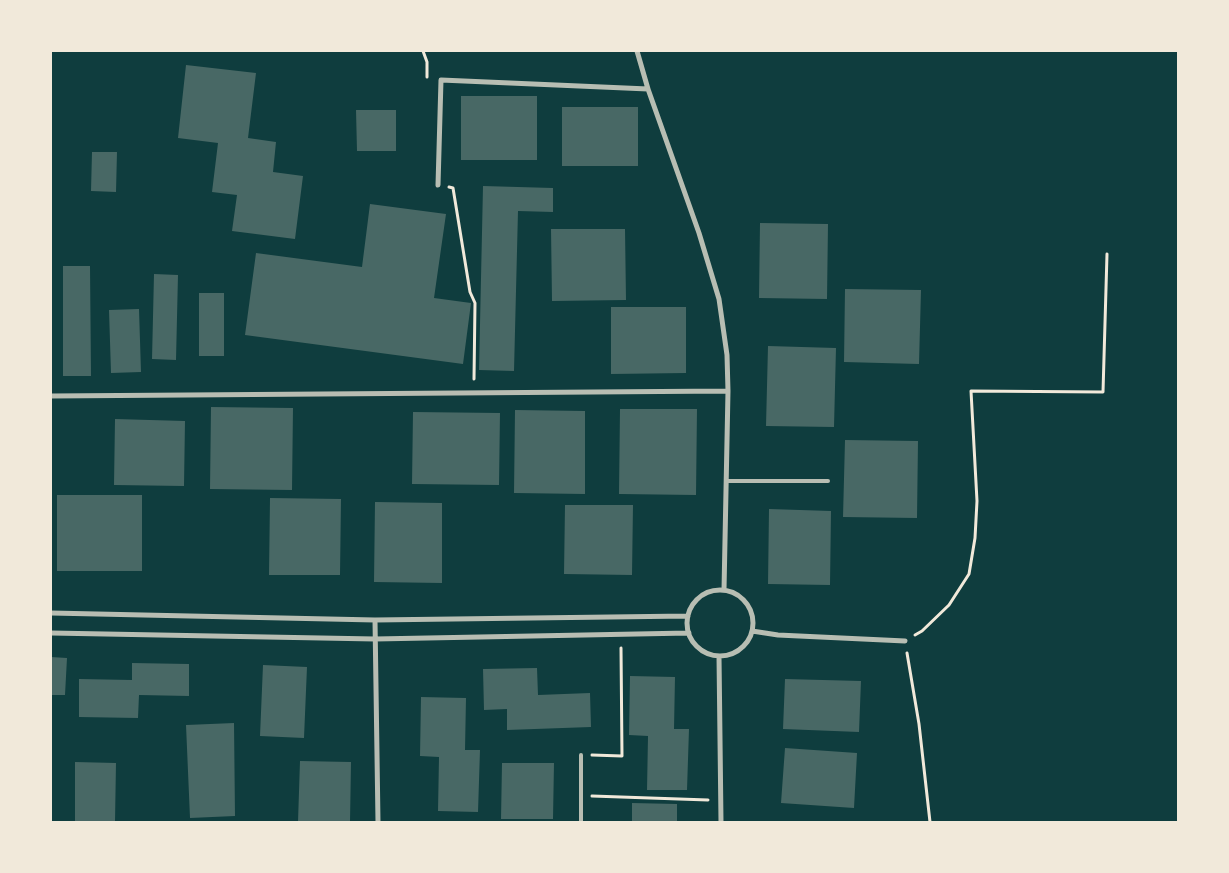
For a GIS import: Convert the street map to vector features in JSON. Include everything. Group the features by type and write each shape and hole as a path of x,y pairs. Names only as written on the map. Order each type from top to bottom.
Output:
{"street":[{"path":"637,51 648,89 699,233 719,299 727,355 728,391 724,590"},
{"path":"438,185 441,80 648,89"},
{"path":"51,396 728,391"},
{"path":"714,590 724,590 744,600 752,615 752,631 748,641 740,649 730,655 719,656 701,650 694,643 689,634 688,616 691,607 705,593 714,590"},
{"path":"51,613 375,620 688,616"},
{"path":"375,620 378,822"},
{"path":"752,631 778,635 905,641"},
{"path":"51,633 375,639 689,634"},
{"path":"719,656 721,822"}],"lane":[{"path":"726,481 828,481"},
{"path":"581,755 581,822"}],"path":[{"path":"423,51 427,62 426,80"},
{"path":"438,185 454,188 470,292 475,303 473,393"},
{"path":"930,822 919,724 905,641 922,631 949,605 969,574 975,538 977,501 971,391 1103,392 1107,254"},
{"path":"581,755 622,756 621,635"},
{"path":"581,796 721,800"}],"building":[{"path":"186,65 256,73 248,138 276,142 273,172 303,176 295,239 232,231 237,195 212,192 218,143 178,138"},
{"path":"461,96 537,96 537,160 461,160"},
{"path":"562,107 638,107 638,166 562,166"},
{"path":"356,110 396,110 396,151 357,151"},
{"path":"92,152 117,152 116,192 91,191"},
{"path":"483,186 553,188 553,212 518,211 514,371 479,370"},
{"path":"370,204 446,214 434,298 471,303 463,364 245,335 256,253 362,267"},
{"path":"760,223 828,224 827,299 759,298"},
{"path":"551,229 625,229 626,300 552,301"},
{"path":"63,266 90,266 91,376 63,376"},
{"path":"154,274 178,275 176,360 152,359"},
{"path":"845,289 921,290 919,364 844,362"},
{"path":"199,293 224,293 224,356 199,356"},
{"path":"611,307 686,307 686,373 611,374"},
{"path":"139,309 141,372 111,373 109,310"},
{"path":"768,346 836,348 834,427 766,426"},
{"path":"211,407 293,408 292,490 210,489"},
{"path":"620,409 697,409 696,495 619,494"},
{"path":"515,410 585,411 585,494 514,493"},
{"path":"413,412 500,413 499,485 412,484"},
{"path":"115,419 185,421 184,486 114,485"},
{"path":"845,440 918,441 917,518 843,517"},
{"path":"57,495 142,495 142,571 57,571"},
{"path":"270,498 341,499 340,575 269,575"},
{"path":"375,502 442,503 442,583 374,582"},
{"path":"565,505 633,505 632,575 564,574"},
{"path":"769,509 831,511 830,585 768,584"},
{"path":"51,657 67,658 65,695 51,695"},
{"path":"132,663 189,664 189,696 139,695 138,718 79,717 79,679 132,680"},
{"path":"263,665 307,667 304,738 260,736"},
{"path":"537,668 538,695 590,693 591,727 507,730 507,709 484,710 483,669"},
{"path":"630,676 675,677 674,729 689,729 687,790 647,790 648,736 629,735"},
{"path":"785,679 861,681 859,732 783,729"},
{"path":"421,697 466,698 465,750 480,750 478,812 438,811 439,757 420,756"},
{"path":"234,723 235,816 190,818 186,725"},
{"path":"785,748 857,753 854,808 781,803"},
{"path":"300,761 351,762 350,822 298,822"},
{"path":"75,762 116,763 115,822 75,822"},
{"path":"502,763 554,763 553,819 501,819"},
{"path":"632,803 677,804 677,822 632,822"}]}
